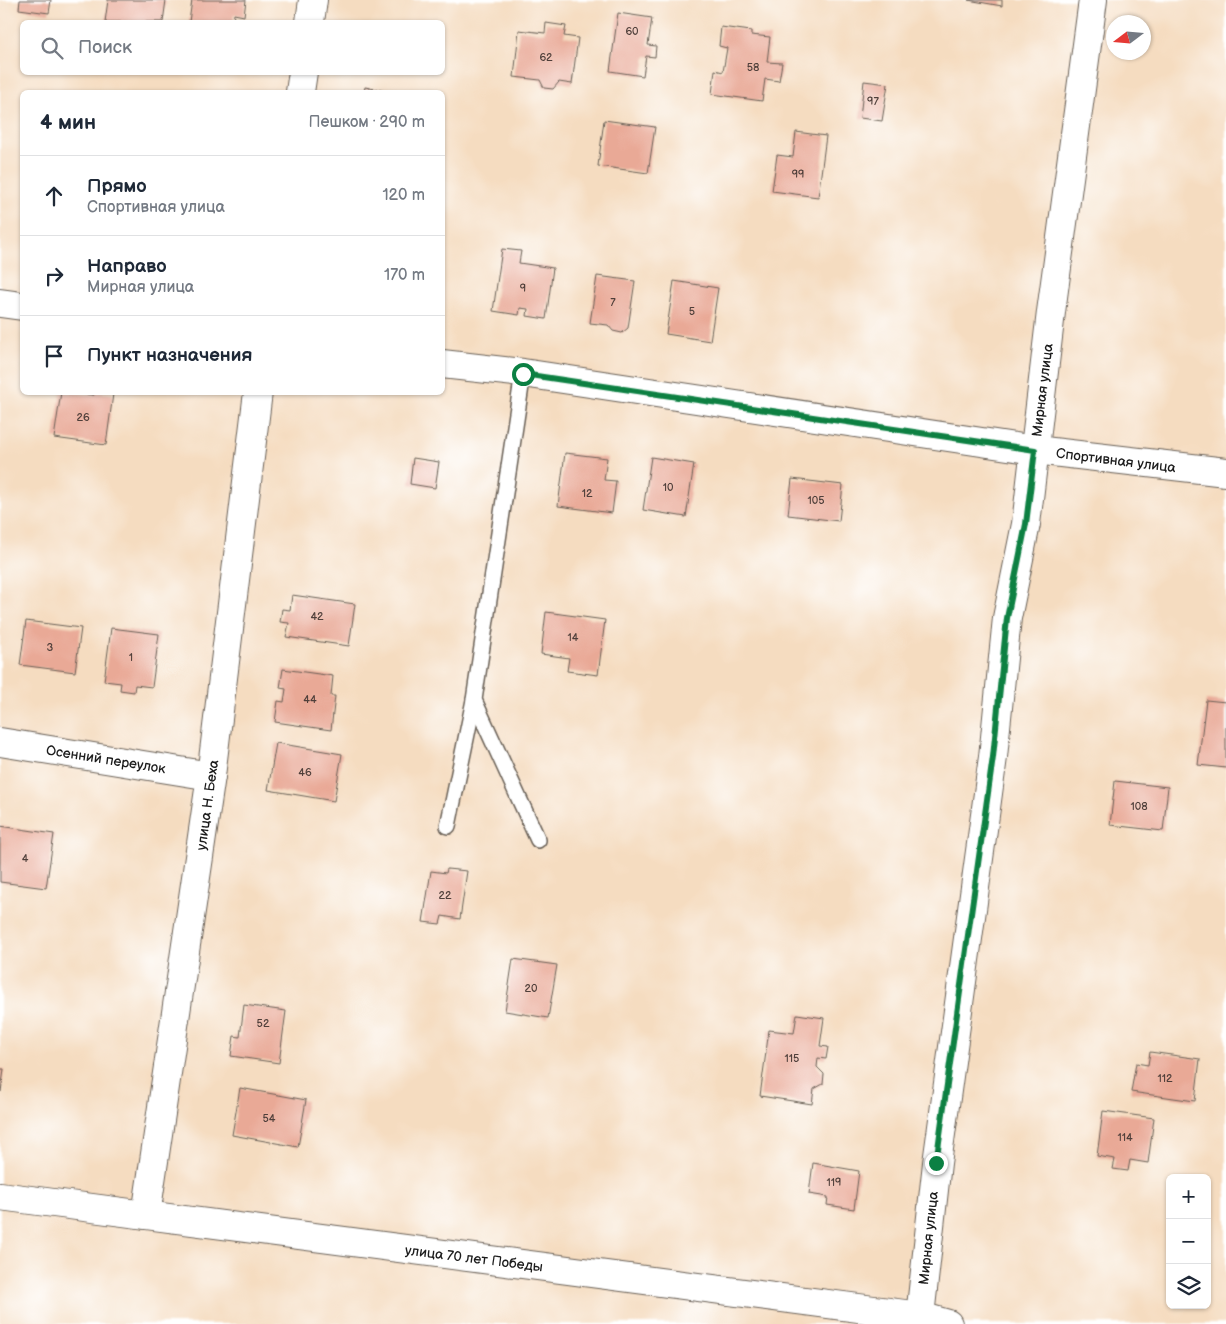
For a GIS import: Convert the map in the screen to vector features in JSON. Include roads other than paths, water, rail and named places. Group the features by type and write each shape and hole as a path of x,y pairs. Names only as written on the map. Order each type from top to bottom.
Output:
{"street":[{"path":"310,20 313,0"},
{"name":"Мирная улица","path":"920,1316 936,1163 993,757 1007,618 1026,524 1093,0"},
{"path":"300,90 303,75"},
{"path":"0,303 20,306"},
{"name":"Спортивная улица","path":"445,364 523,374 1035,450 1226,472"},
{"name":"улица Н. Беха","path":"146,1215 211,776 258,395"},
{"name":"Осенний переулок","path":"0,742 211,776"},
{"name":"улица 70 лет Победы","path":"0,1196 920,1316 948,1324"}],"lane":[{"path":"448,826 474,700 523,374"},
{"path":"474,700 538,840"}]}
